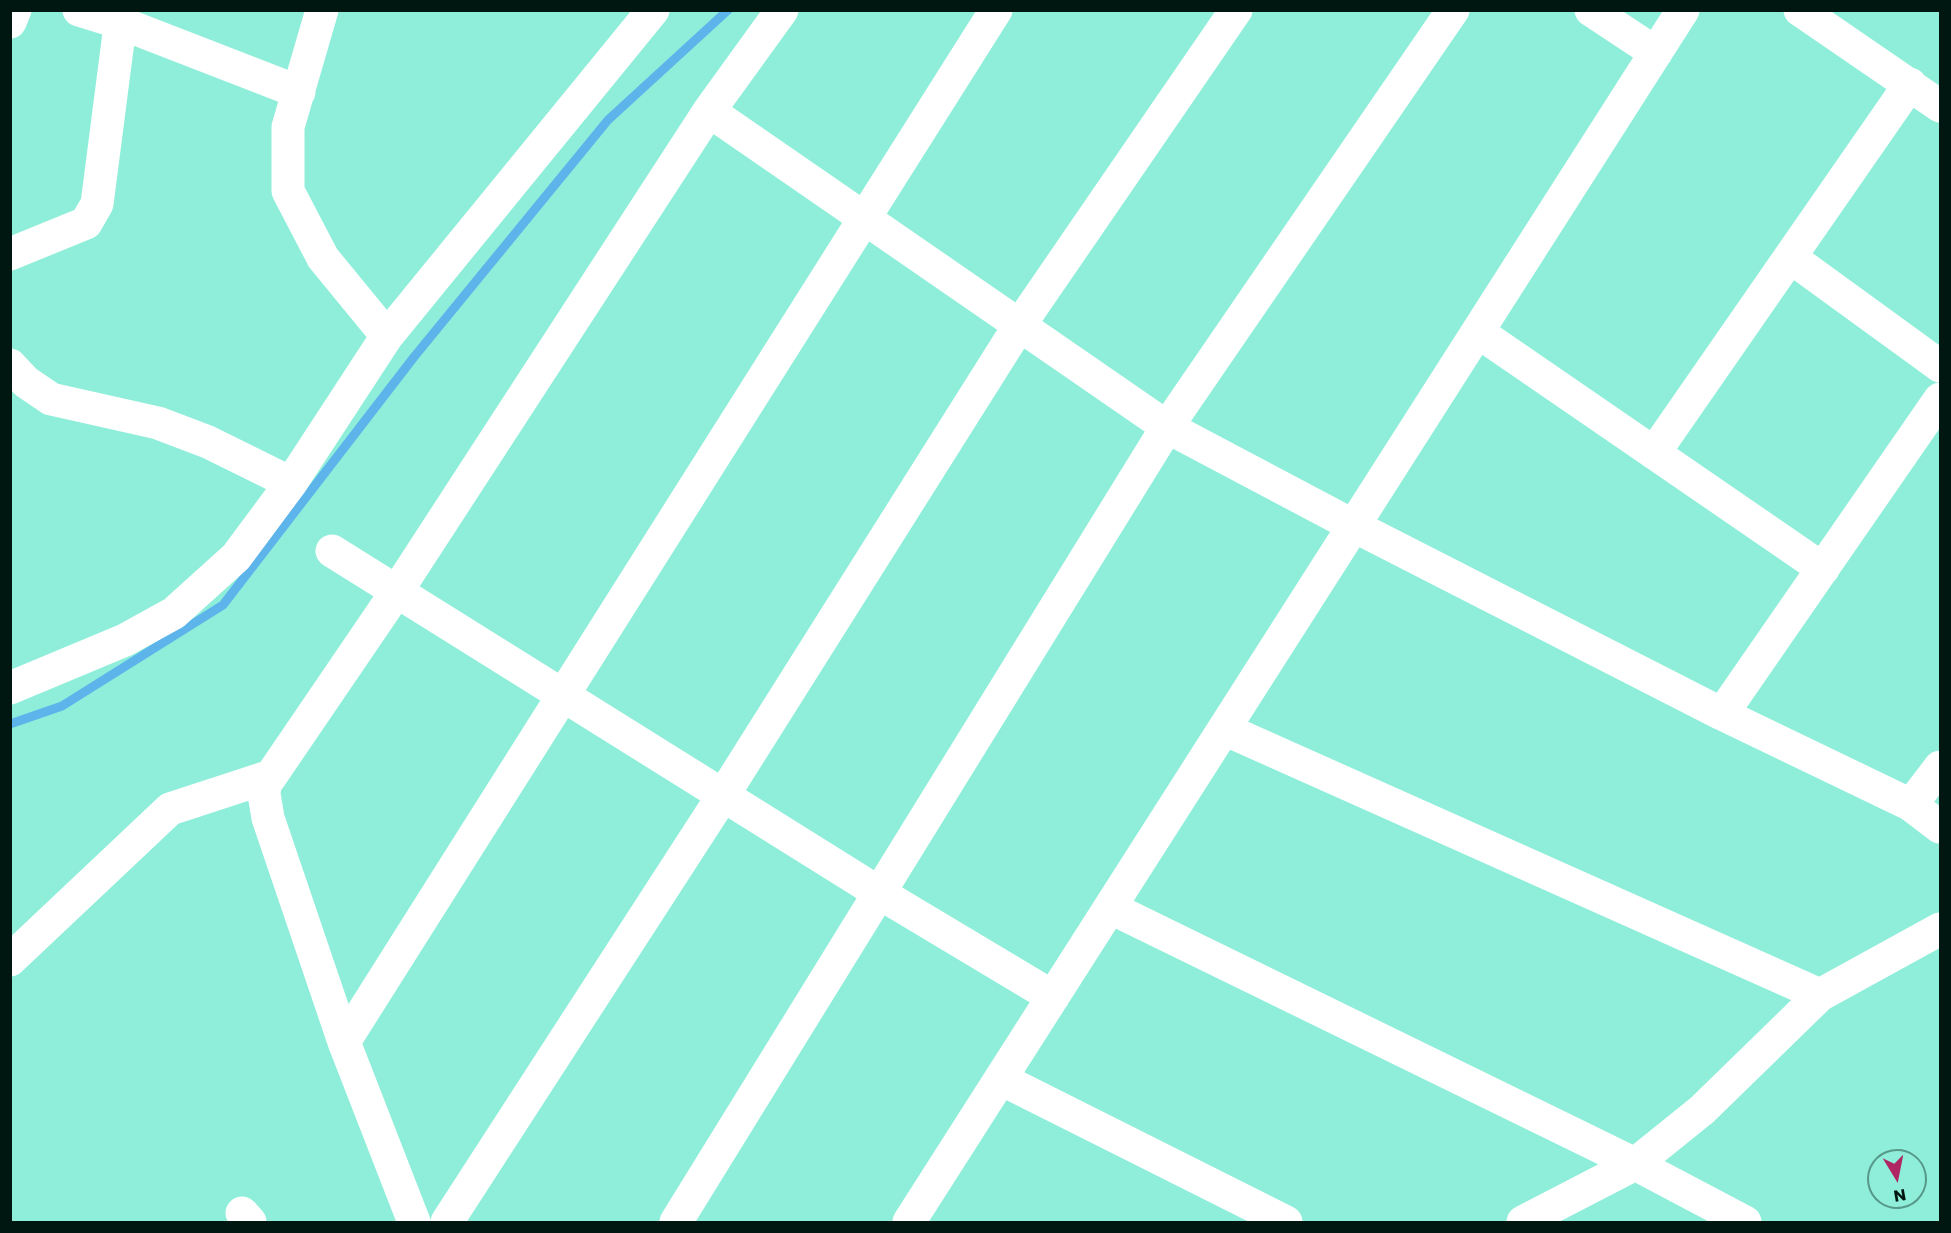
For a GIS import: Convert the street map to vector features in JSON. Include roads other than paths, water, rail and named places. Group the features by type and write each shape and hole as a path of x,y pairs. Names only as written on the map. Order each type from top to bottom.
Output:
{"street":[{"path":"10,22 15,10"},
{"path":"79,10 122,16 298,92"},
{"path":"322,10 288,127 288,191 322,258 387,336"},
{"path":"10,688 125,640 174,613 236,557 291,483 387,336 653,10"},
{"path":"414,1222 344,1042 268,818 264,794 267,777 396,591 709,111 782,10"},
{"path":"344,1042 566,695 996,10"},
{"path":"447,1222 724,794 1019,326 1236,10"},
{"path":"676,1222 881,894 1167,427 1453,10"},
{"path":"1591,10 1656,53"},
{"path":"909,1222 1683,10"},
{"path":"1800,10 1941,106"},
{"path":"10,254 86,223 97,204 122,16"},
{"path":"1654,453 1910,84"},
{"path":"709,111 1167,427 1354,526 1722,714 1911,805 1941,827"},
{"path":"1790,257 1941,366"},
{"path":"1478,332 1823,569"},
{"path":"10,364 27,382 51,399 158,423 208,442 291,483"},
{"path":"1722,714 1941,399"},
{"path":"332,551 566,695 881,894 1053,997"},
{"path":"1224,729 1820,995"},
{"path":"1911,805 1941,767"},
{"path":"10,960 170,809 267,777"},
{"path":"1111,908 1635,1164 1745,1222"},
{"path":"1523,1222 1635,1164 1702,1110 1820,995 1941,929"},
{"path":"1001,1079 1286,1222"}],"waterway":[{"path":"10,724 62,706 223,605 414,357 608,120 728,10"}]}
